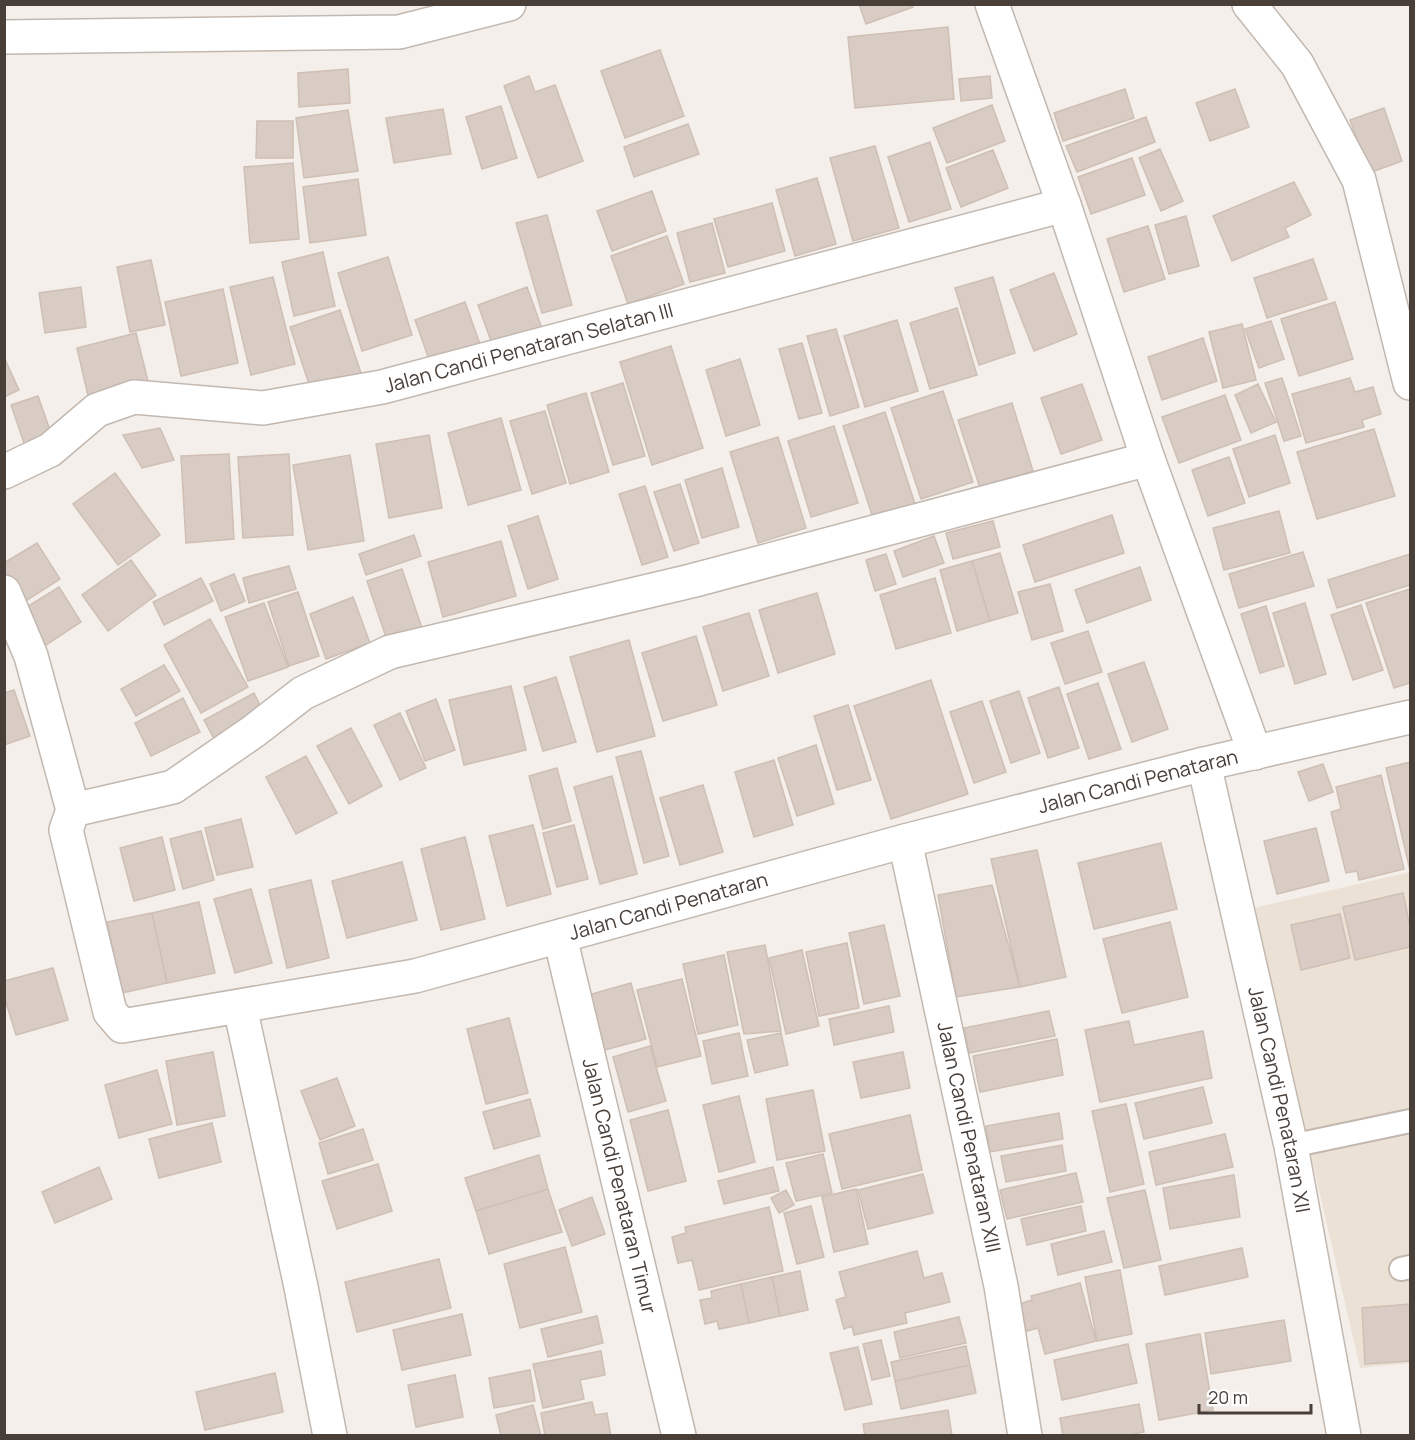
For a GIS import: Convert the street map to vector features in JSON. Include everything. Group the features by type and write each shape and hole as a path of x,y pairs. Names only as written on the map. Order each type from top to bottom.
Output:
{"street":[{"path":"4,37 399,32 509,4"},
{"path":"992,4 1064,206 1148,459 1255,753"},
{"path":"1249,4 1297,64 1359,180 1410,383"},
{"name":"Jalan Candi Penataran Selatan III","path":"4,472 51,450 97,410 134,397 263,408 382,387 1064,206"},
{"path":"4,592 31,656 70,820 173,787 254,731 303,693 390,652 691,581 1148,459"},
{"name":"Jalan Candi Penataran","path":"70,820 110,1012 122,1026 415,976 905,841 1204,764 1410,717"},
{"name":"Jalan Candi Penataran XII","path":"1204,764 1291,1146 1344,1436"},
{"name":"Jalan Candi Penataran XIII","path":"905,841 1001,1286 1025,1436"},
{"name":"Jalan Candi Penataran Timur","path":"560,937 679,1436"},
{"path":"240,1007 301,1287 330,1436"}],"lane":[{"path":"1291,1146 1410,1121"}],"shaded area":[{"path":"1410,872 1410,1363 1360,1368 1254,908"}],"building":[{"path":"859,4 912,4 913,7 866,24"},
{"path":"948,27 954,99 855,108 848,37"},
{"path":"660,50 684,116 625,138 601,71"},
{"path":"348,69 350,103 299,107 298,73"},
{"path":"529,76 535,92 555,85 583,161 538,178 504,86"},
{"path":"990,76 992,98 961,101 959,79"},
{"path":"1125,89 1134,118 1063,141 1054,113"},
{"path":"1235,89 1249,127 1210,141 1196,103"},
{"path":"992,105 1005,141 947,163 933,128"},
{"path":"501,106 517,158 482,169 466,117"},
{"path":"1384,108 1402,161 1369,173 1350,120"},
{"path":"443,109 451,154 394,163 386,118"},
{"path":"348,110 358,171 304,178 296,118"},
{"path":"1146,117 1155,142 1077,172 1066,146"},
{"path":"257,121 293,121 293,158 256,158"},
{"path":"688,124 699,154 634,177 624,147"},
{"path":"930,142 951,209 909,222 888,157"},
{"path":"875,146 899,228 853,241 830,158"},
{"path":"1160,149 1183,201 1161,211 1139,158"},
{"path":"993,150 1008,188 961,207 946,168"},
{"path":"1132,158 1145,195 1091,214 1078,177"},
{"path":"293,163 299,239 250,243 244,167"},
{"path":"817,178 836,244 795,256 776,190"},
{"path":"358,179 366,235 310,243 303,187"},
{"path":"1294,182 1311,215 1285,228 1289,237 1232,261 1213,216"},
{"path":"652,191 666,231 612,251 597,211"},
{"path":"772,203 785,251 728,267 714,219"},
{"path":"547,215 572,305 542,313 516,223"},
{"path":"1186,216 1199,266 1169,274 1155,225"},
{"path":"712,223 725,273 690,282 677,233"},
{"path":"1148,226 1165,279 1124,292 1107,239"},
{"path":"667,236 684,284 628,304 611,256"},
{"path":"323,252 335,306 294,316 282,262"},
{"path":"388,257 412,335 362,351 338,273"},
{"path":"1313,259 1327,299 1267,318 1254,278"},
{"path":"151,260 165,325 130,332 117,267"},
{"path":"1054,273 1077,334 1034,351 1010,290"},
{"path":"273,277 295,364 251,375 230,287"},
{"path":"993,277 1015,353 979,365 955,288"},
{"path":"81,287 86,327 45,333 39,293"},
{"path":"527,287 544,334 495,352 478,305"},
{"path":"223,289 238,363 181,376 165,302"},
{"path":"465,302 480,344 430,362 415,320"},
{"path":"1335,302 1353,359 1299,376 1281,319"},
{"path":"957,308 977,375 930,389 910,323"},
{"path":"340,310 364,382 314,399 290,327"},
{"path":"897,320 918,391 865,407 844,336"},
{"path":"1271,321 1284,359 1259,368 1245,329"},
{"path":"1242,324 1256,380 1223,388 1209,332"},
{"path":"836,329 859,407 830,416 807,336"},
{"path":"136,333 149,385 89,400 77,348"},
{"path":"1203,338 1217,381 1162,400 1148,357"},
{"path":"802,343 822,413 799,419 779,349"},
{"path":"671,346 703,448 652,465 620,362"},
{"path":"4,357 19,390 4,397"},
{"path":"740,359 760,425 726,436 706,370"},
{"path":"1282,378 1301,436 1284,441 1265,383"},
{"path":"1350,378 1355,392 1373,387 1381,414 1362,420 1364,427 1306,443 1292,394"},
{"path":"623,383 645,456 613,465 591,393"},
{"path":"1082,384 1102,440 1061,454 1041,398"},
{"path":"1258,384 1276,422 1251,433 1235,395"},
{"path":"943,391 973,482 921,499 891,408"},
{"path":"586,393 609,472 570,484 547,405"},
{"path":"1225,395 1241,440 1179,463 1162,417"},
{"path":"38,396 52,436 25,446 11,405"},
{"path":"1012,403 1033,471 980,488 958,420"},
{"path":"545,411 566,483 532,494 510,421"},
{"path":"885,412 917,510 875,524 843,426"},
{"path":"501,418 521,490 468,505 448,433"},
{"path":"834,426 858,503 811,517 788,441"},
{"path":"160,428 174,460 142,468 123,435"},
{"path":"1374,429 1395,496 1317,519 1297,452"},
{"path":"429,435 442,508 389,518 376,444"},
{"path":"1275,435 1290,483 1249,497 1233,449"},
{"path":"778,437 806,528 758,543 730,452"},
{"path":"229,454 234,539 186,543 181,456"},
{"path":"289,454 293,535 243,538 238,457"},
{"path":"350,455 364,541 308,550 293,465"},
{"path":"1229,457 1245,503 1208,516 1192,470"},
{"path":"722,468 739,527 702,538 685,480"},
{"path":"115,473 160,535 118,565 73,504"},
{"path":"680,484 699,543 674,551 654,492"},
{"path":"645,486 668,557 642,565 619,494"},
{"path":"1279,511 1290,553 1224,570 1213,528"},
{"path":"1112,515 1124,553 1035,582 1023,545"},
{"path":"538,516 558,579 528,589 508,526"},
{"path":"993,521 1000,547 953,559 946,533"},
{"path":"414,535 421,556 366,575 359,554"},
{"path":"934,536 944,563 903,577 894,551"},
{"path":"501,541 516,596 443,617 428,562"},
{"path":"37,543 60,579 21,604 4,579 4,563"},
{"path":"1303,552 1314,586 1239,608 1229,574"},
{"path":"1000,553 1018,613 990,621 972,561"},
{"path":"886,554 896,584 875,591 866,560"},
{"path":"1410,554 1410,585 1337,608 1328,580"},
{"path":"131,560 156,595 108,631 82,595"},
{"path":"972,561 990,621 957,631 940,570"},
{"path":"289,566 296,589 249,603 243,578"},
{"path":"1140,567 1151,600 1087,623 1075,590"},
{"path":"402,569 423,631 388,643 367,581"},
{"path":"234,574 245,601 221,611 210,584"},
{"path":"201,578 213,601 164,625 153,602"},
{"path":"935,578 951,633 896,649 880,595"},
{"path":"1050,584 1063,631 1032,640 1018,592"},
{"path":"59,587 81,622 40,649 17,613"},
{"path":"1410,589 1410,683 1394,688 1366,603"},
{"path":"298,592 319,656 289,666 268,602"},
{"path":"817,593 835,654 778,673 759,610"},
{"path":"353,597 370,643 326,659 310,614"},
{"path":"264,603 288,667 248,681 225,617"},
{"path":"1305,603 1326,674 1295,684 1273,613"},
{"path":"1361,605 1383,670 1353,680 1331,615"},
{"path":"1266,606 1284,666 1260,673 1241,614"},
{"path":"749,613 769,676 723,691 703,627"},
{"path":"210,619 248,687 201,713 164,645"},
{"path":"1088,631 1102,672 1065,684 1051,643"},
{"path":"696,636 717,705 663,721 642,653"},
{"path":"629,640 655,736 597,752 570,657"},
{"path":"1144,662 1168,729 1132,742 1108,674"},
{"path":"164,665 180,691 136,716 121,689"},
{"path":"556,677 576,742 543,751 524,687"},
{"path":"931,680 968,794 891,819 854,706"},
{"path":"1098,683 1121,749 1089,759 1067,694"},
{"path":"511,686 526,750 464,765 449,700"},
{"path":"1059,687 1079,748 1048,758 1028,698"},
{"path":"14,690 30,736 4,745 4,693"},
{"path":"1019,691 1040,753 1011,763 990,701"},
{"path":"254,693 267,719 218,746 204,720"},
{"path":"183,698 200,732 151,756 135,723"},
{"path":"436,699 455,750 425,761 406,711"},
{"path":"982,701 1006,772 974,783 950,712"},
{"path":"848,705 871,780 837,790 814,716"},
{"path":"400,713 426,768 400,780 374,725"},
{"path":"351,728 382,786 349,804 317,746"},
{"path":"816,745 834,804 797,816 778,758"},
{"path":"641,751 669,856 644,863 616,757"},
{"path":"306,756 337,813 296,834 266,777"},
{"path":"774,760 793,825 754,837 735,772"},
{"path":"1410,762 1410,870 1386,768"},
{"path":"1323,764 1333,792 1309,801 1298,772"},
{"path":"557,768 571,821 543,829 529,776"},
{"path":"1381,775 1404,869 1359,880 1357,871 1346,873 1331,812 1341,809 1336,787"},
{"path":"612,776 637,874 600,884 574,787"},
{"path":"703,785 723,852 680,865 660,798"},
{"path":"241,819 253,867 217,875 205,828"},
{"path":"533,825 551,894 507,906 489,836"},
{"path":"574,825 588,879 557,887 543,833"},
{"path":"1316,828 1329,881 1277,894 1264,841"},
{"path":"201,831 214,880 183,889 170,839"},
{"path":"162,837 175,890 134,901 120,848"},
{"path":"465,837 485,919 441,930 421,849"},
{"path":"1161,843 1177,909 1094,929 1078,863"},
{"path":"1037,850 1066,977 1020,987 991,859"},
{"path":"402,862 417,920 347,938 332,881"},
{"path":"311,880 329,958 287,968 269,890"},
{"path":"992,885 1020,987 956,997 938,895"},
{"path":"251,889 272,963 235,973 214,899"},
{"path":"1403,893 1410,927 1410,947 1355,960 1343,907"},
{"path":"199,902 215,973 167,983 152,913"},
{"path":"152,913 167,983 122,993 107,922"},
{"path":"1340,914 1350,958 1301,970 1291,925"},
{"path":"1170,922 1188,997 1122,1013 1103,939"},
{"path":"884,925 900,996 864,1004 849,933"},
{"path":"847,943 859,1008 819,1016 806,952"},
{"path":"765,945 781,1031 744,1034 727,952"},
{"path":"802,950 819,1026 786,1034 769,958"},
{"path":"724,955 738,1025 698,1034 683,964"},
{"path":"53,968 68,1020 16,1035 4,996 4,981"},
{"path":"682,979 701,1056 657,1067 637,990"},
{"path":"631,983 646,1039 597,1052 581,997"},
{"path":"889,1006 894,1032 834,1045 829,1019"},
{"path":"1049,1011 1055,1036 969,1053 964,1028"},
{"path":"509,1018 528,1093 486,1104 467,1029"},
{"path":"1129,1021 1134,1045 1203,1031 1212,1078 1100,1102 1085,1030"},
{"path":"739,1033 748,1076 712,1084 703,1041"},
{"path":"781,1033 788,1065 755,1073 747,1040"},
{"path":"1057,1039 1063,1075 980,1092 973,1056"},
{"path":"650,1046 666,1101 628,1112 613,1057"},
{"path":"213,1052 225,1116 177,1125 166,1061"},
{"path":"903,1052 910,1088 861,1098 853,1062"},
{"path":"157,1070 172,1124 119,1138 105,1085"},
{"path":"337,1078 355,1126 320,1140 301,1091"},
{"path":"1203,1087 1212,1123 1144,1139 1135,1103"},
{"path":"813,1090 825,1151 777,1160 766,1099"},
{"path":"739,1096 755,1162 719,1172 703,1105"},
{"path":"530,1099 540,1136 494,1149 483,1112"},
{"path":"1126,1104 1144,1184 1110,1192 1092,1111"},
{"path":"668,1110 686,1181 648,1191 630,1120"},
{"path":"1059,1113 1063,1139 990,1152 986,1126"},
{"path":"910,1115 922,1170 842,1189 829,1134"},
{"path":"212,1123 221,1162 159,1178 149,1139"},
{"path":"363,1129 373,1160 328,1174 319,1143"},
{"path":"1225,1134 1233,1167 1156,1185 1149,1152"},
{"path":"1062,1145 1066,1171 1006,1182 1001,1156"},
{"path":"823,1154 832,1193 796,1201 786,1163"},
{"path":"539,1155 548,1189 476,1211 465,1178"},
{"path":"378,1164 392,1211 337,1229 322,1181"},
{"path":"99,1167 112,1199 55,1223 42,1192"},
{"path":"773,1167 779,1191 724,1204 718,1181"},
{"path":"1076,1173 1083,1202 1007,1219 1000,1190"},
{"path":"923,1174 933,1213 868,1229 858,1190"},
{"path":"1234,1175 1240,1217 1170,1229 1163,1188"},
{"path":"548,1189 562,1232 489,1254 476,1211"},
{"path":"856,1189 868,1244 834,1252 822,1197"},
{"path":"786,1190 794,1205 779,1213 771,1198"},
{"path":"1145,1190 1161,1260 1124,1268 1107,1198"},
{"path":"592,1197 605,1234 572,1246 559,1210"},
{"path":"811,1206 824,1257 797,1264 784,1213"},
{"path":"1081,1206 1086,1231 1027,1245 1021,1219"},
{"path":"769,1207 783,1271 699,1290 692,1260 678,1263 672,1237 686,1233 685,1227"},
{"path":"1104,1231 1112,1262 1058,1275 1051,1244"},
{"path":"565,1247 582,1312 520,1328 504,1264"},
{"path":"1242,1248 1248,1277 1165,1295 1159,1266"},
{"path":"917,1251 924,1278 942,1273 950,1302 905,1313 907,1323 854,1335 852,1326 844,1329 836,1300 846,1297 839,1272"},
{"path":"439,1259 451,1308 357,1332 345,1282"},
{"path":"1120,1270 1132,1334 1097,1341 1085,1277"},
{"path":"800,1271 808,1310 780,1316 772,1277"},
{"path":"772,1277 780,1316 749,1323 741,1284"},
{"path":"1080,1283 1096,1341 1045,1354 1038,1328 1020,1333 1013,1306 1032,1300 1031,1296"},
{"path":"741,1284 749,1323 719,1329 717,1321 705,1324 700,1300 712,1298 711,1291"},
{"path":"1410,1304 1410,1361 1365,1364 1362,1308"},
{"path":"462,1314 471,1355 402,1370 393,1330"},
{"path":"597,1316 603,1343 548,1357 541,1329"},
{"path":"959,1317 966,1343 900,1358 894,1332"},
{"path":"1284,1320 1291,1361 1211,1374 1205,1333"},
{"path":"1200,1334 1213,1410 1159,1420 1146,1344"},
{"path":"881,1340 890,1376 872,1380 863,1344"},
{"path":"1128,1344 1137,1383 1062,1400 1054,1360"},
{"path":"966,1346 970,1365 895,1381 891,1362"},
{"path":"858,1347 872,1404 845,1410 830,1353"},
{"path":"601,1351 605,1375 580,1380 584,1399 543,1408 533,1364"},
{"path":"970,1365 976,1393 901,1409 895,1381"},
{"path":"530,1370 535,1401 494,1408 489,1378"},
{"path":"275,1373 283,1412 205,1430 196,1392"},
{"path":"455,1375 463,1417 416,1427 408,1385"},
{"path":"592,1402 595,1415 607,1413 611,1436 545,1436 541,1413"},
{"path":"1139,1404 1144,1432 1124,1436 1063,1436 1060,1418"},
{"path":"533,1405 541,1436 501,1436 496,1415"},
{"path":"948,1410 952,1436 865,1436 863,1424"}]}
